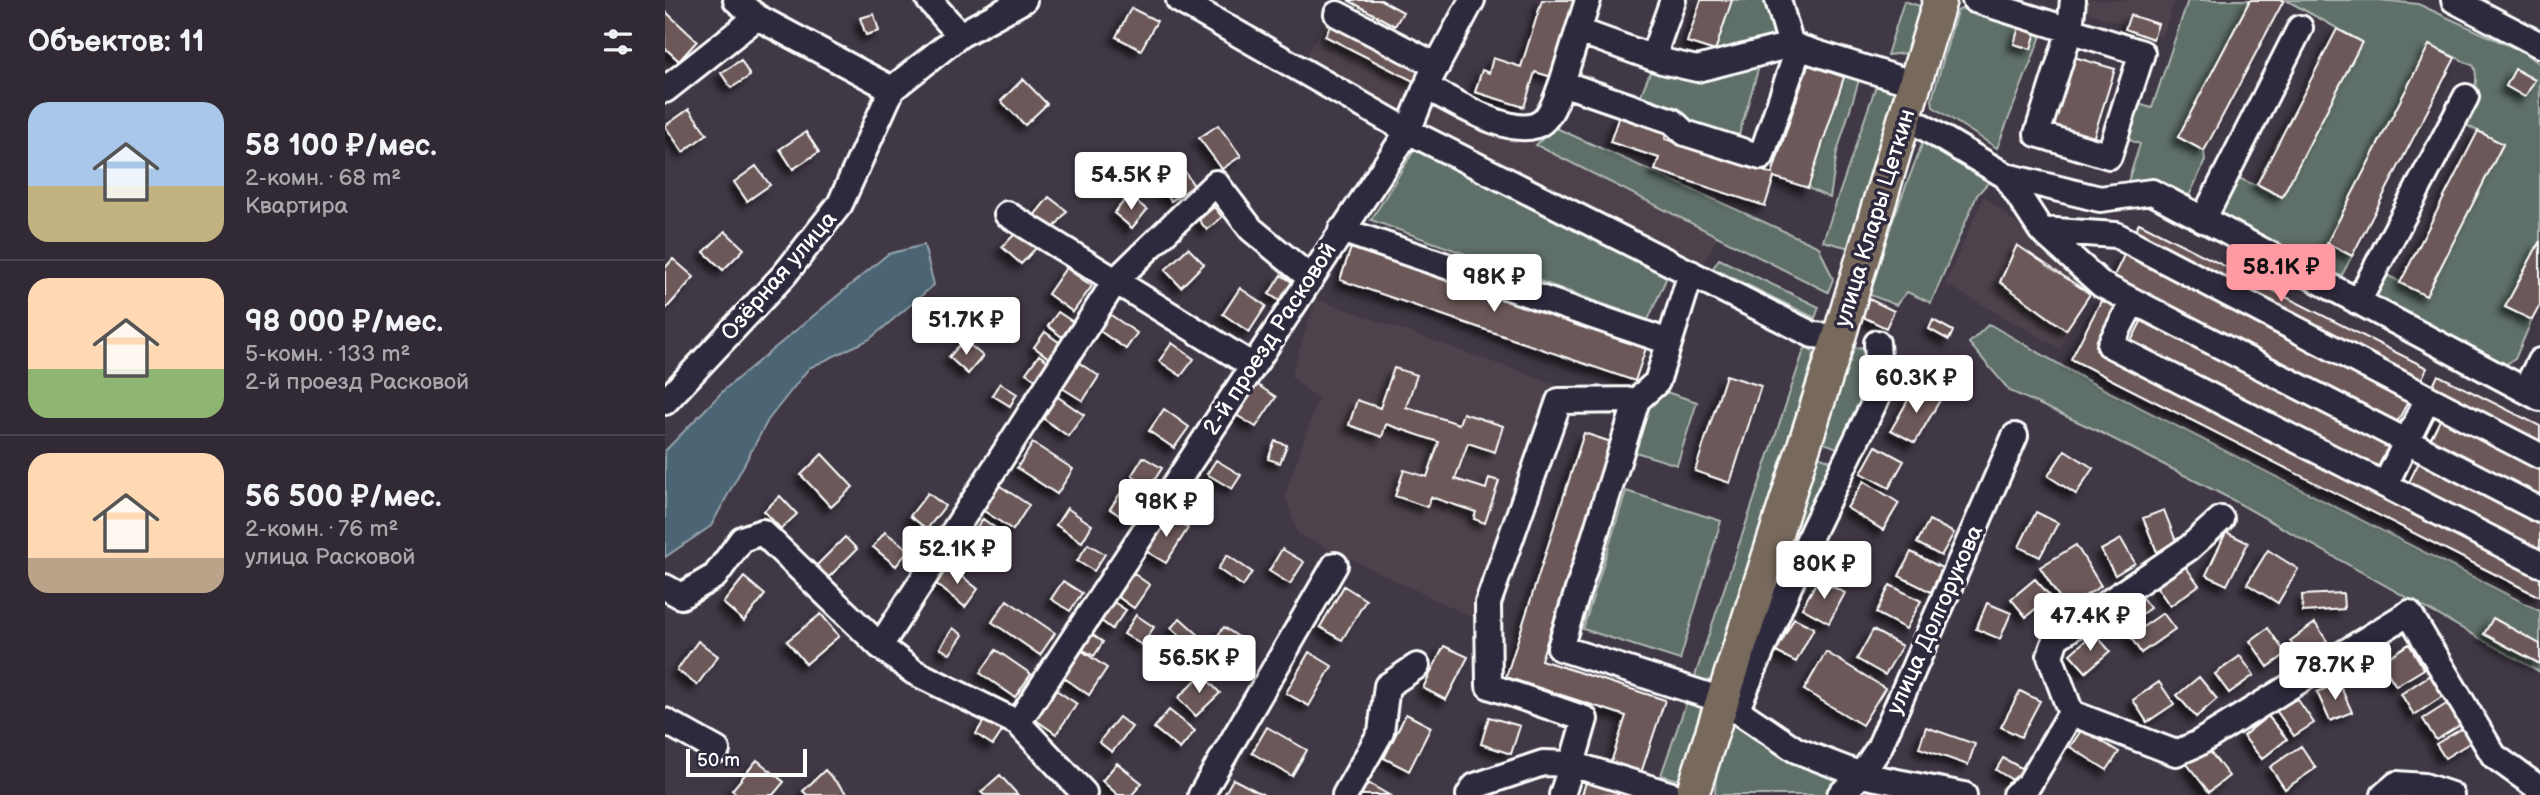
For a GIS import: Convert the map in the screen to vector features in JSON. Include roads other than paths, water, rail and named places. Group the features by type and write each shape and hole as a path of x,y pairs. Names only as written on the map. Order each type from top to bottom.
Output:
{"main road":[{"name":"улица Клары Цеткин","path":"1692,795 1729,705 1940,0"}],"street":[{"path":"736,0 757,17 892,89"},
{"path":"929,0 960,35"},
{"name":"Озёрная улица","path":"665,402 785,274 840,204 892,89 960,35 1024,0"},
{"path":"1179,0 1408,131 1813,335 1839,337"},
{"name":"2-й проезд Расковой","path":"1018,723 1408,131 1431,77 1472,0"},
{"path":"1337,14 1506,126 1525,129 1541,122 1551,111 1588,0"},
{"path":"1663,61 1656,48 1672,0"},
{"path":"1562,83 1672,121 1685,134 1761,157 1795,46 1778,0"},
{"path":"1975,0 2070,30 2142,53 2109,156 2037,134 2070,30 2073,0"},
{"path":"2455,0 2485,7 2540,45"},
{"path":"665,90 757,17"},
{"path":"2203,220 2300,28"},
{"path":"1579,30 1663,61 1697,69 1795,46 1915,85"},
{"path":"2358,302 2466,97"},
{"path":"1905,116 2006,176 2100,200 2152,192 2532,394 2540,361"},
{"path":"2006,176 2041,230 2102,285 2540,510"},
{"path":"880,646 1116,281 1216,183 1251,229 1309,278"},
{"path":"1007,214 1252,366"},
{"path":"1341,230 1669,342"},
{"path":"2041,230 2116,235 2540,456"},
{"path":"1691,273 1657,382 1637,400 1560,648 1729,705 1796,750 1861,775 1964,795"},
{"path":"2133,301 2111,345 2540,565"},
{"path":"1729,705 1880,391 1877,343"},
{"path":"2385,485 2428,398"},
{"path":"1562,795 1585,719 1489,686 1487,603 1559,401 1637,400"},
{"name":"улица Долгорукова","path":"1840,795 1861,775 1879,748 2015,436"},
{"path":"2221,519 2189,548 2056,638 2050,656 2071,713 2176,753 2197,744 2409,613 2494,756 2540,789"},
{"path":"665,587 681,596 715,576 742,539 762,532 880,646 914,672 1018,723 1084,794"},
{"path":"1201,795 1335,565"},
{"path":"1345,795 1381,732 1387,686 1417,666"},
{"path":"2015,795 2029,784 2071,713"},
{"path":"665,721 717,750"},
{"path":"1469,795 1475,786 1543,763 1572,764 1672,795"},
{"path":"2384,795 2397,784 2424,786 2451,795"}],"water":[{"path":"924,245 934,285 870,339 809,368 768,420 711,526 665,557 665,451 725,389 888,254"}]}
